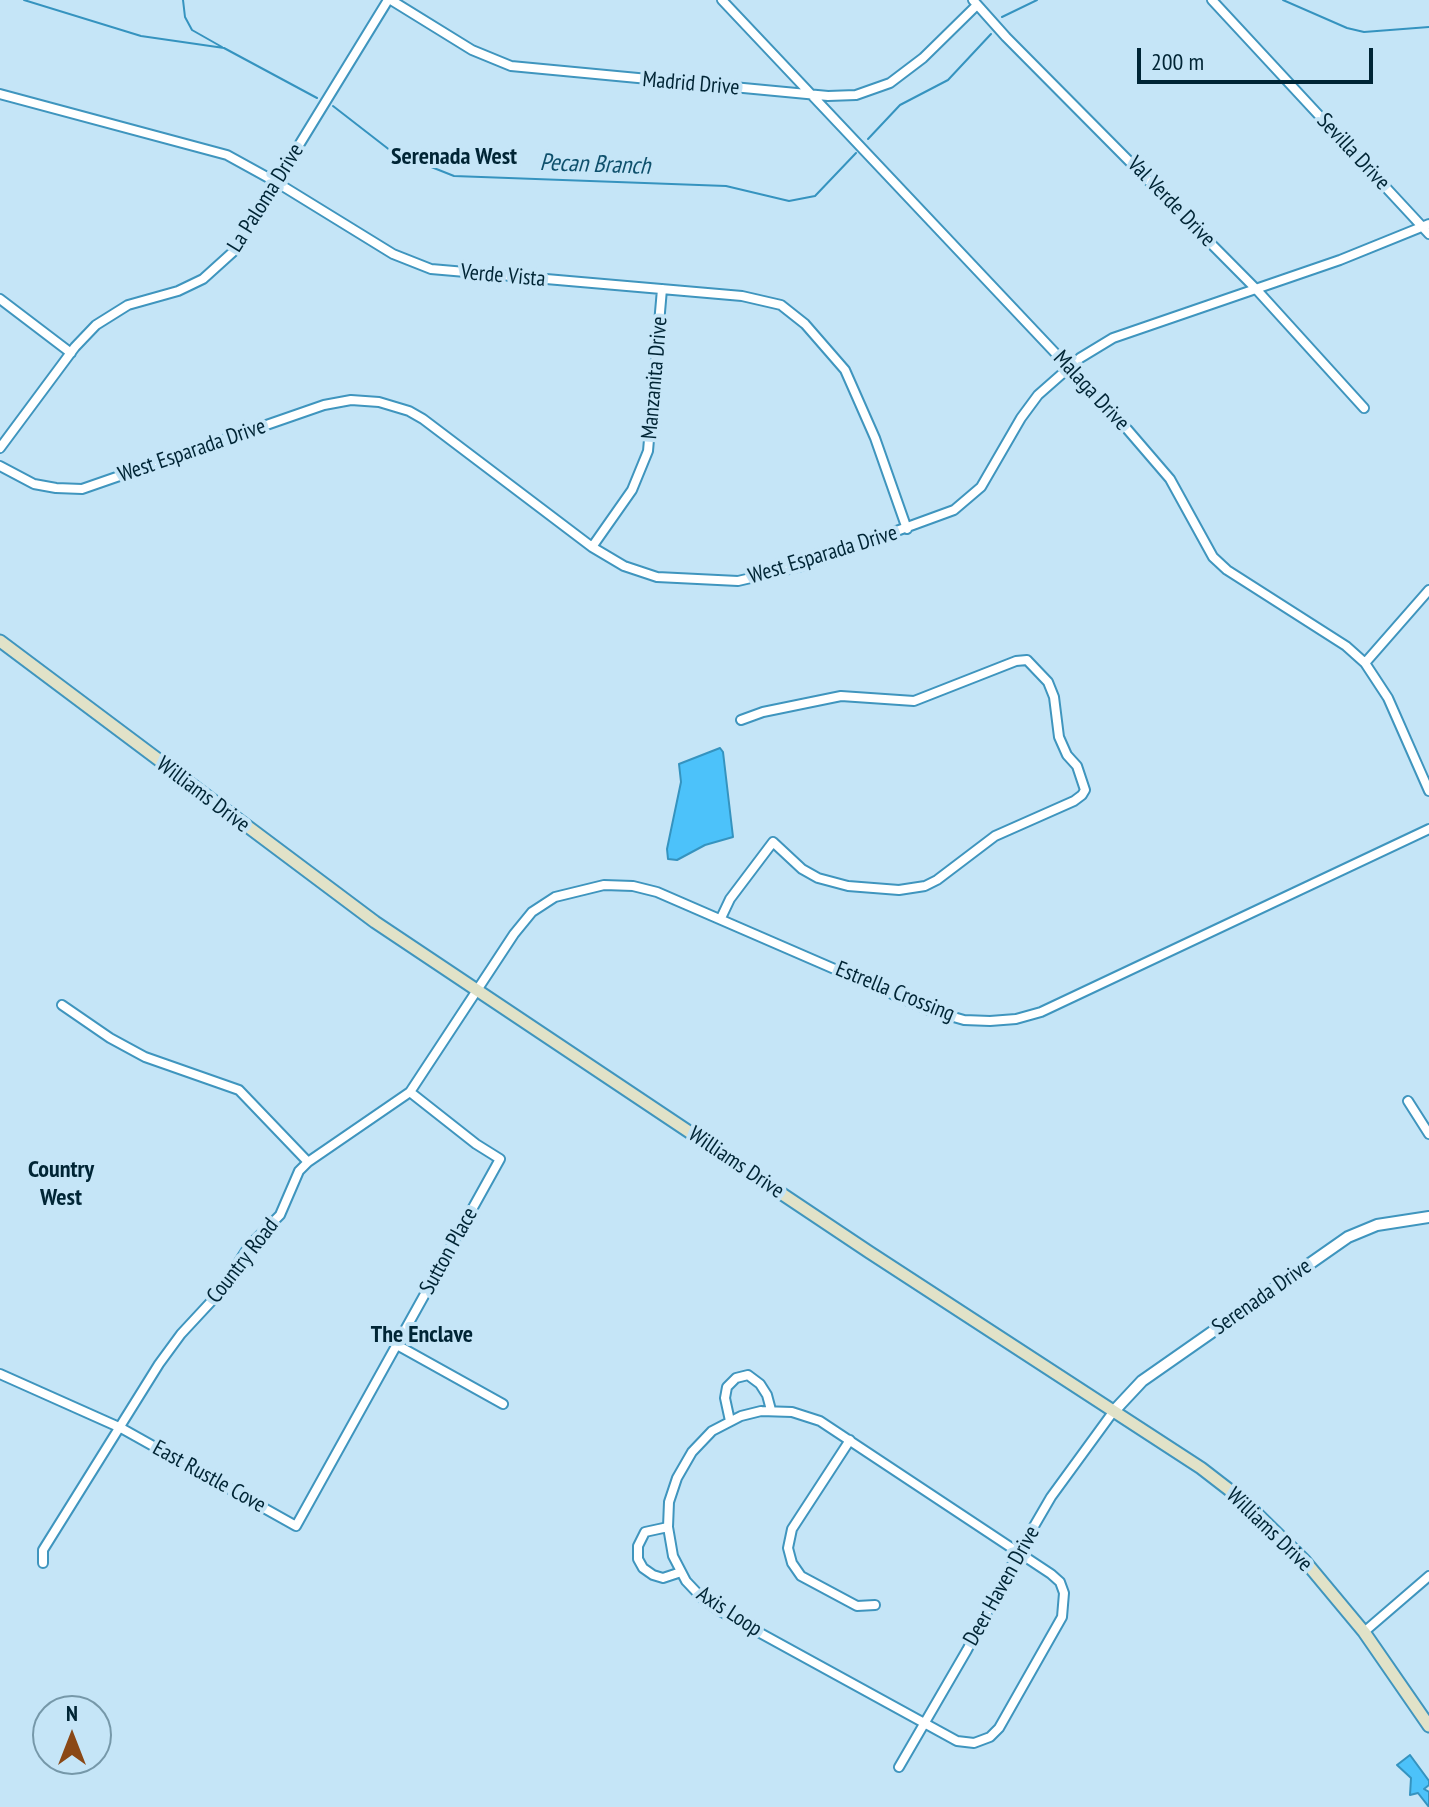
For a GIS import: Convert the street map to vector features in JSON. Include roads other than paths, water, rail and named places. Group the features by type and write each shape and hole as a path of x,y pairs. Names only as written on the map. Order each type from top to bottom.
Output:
{"main road":[{"name":"Williams Drive","path":"0,641 375,922 1201,1468 1245,1502 1288,1542 1364,1632 1429,1726"}],"street":[{"name":"Madrid Drive","path":"390,0 472,50 511,66 812,95 856,95 890,83 923,58 975,3"},
{"name":"La Paloma Drive","path":"0,448 86,334 107,316 128,305 191,286 215,271 234,251 390,0"},
{"name":"Malaga Drive","path":"722,0 1069,367 1170,479 1213,557 1271,600 1346,646 1365,663 1388,698 1429,791"},
{"name":"Sevilla Drive","path":"1212,0 1427,228"},
{"name":"Val Verde Drive","path":"975,3 1256,289 1364,408"},
{"name":"Verde Vista","path":"0,94 208,149 246,164 393,254 431,269 662,289 757,299 781,305 805,324 837,359 852,383 907,529"},
{"name":"West Esparada Drive","path":"0,466 34,484 82,489 324,405 351,400 379,402 409,411 423,419 592,547 624,566 657,577 738,581 798,567 954,510 974,496 986,480 1029,406 1069,367 1123,333 1427,228"},
{"name":"Manzanita Drive","path":"592,547 632,490 648,451 662,289"},
{"path":"0,299 71,353"},
{"path":"1365,663 1429,590"},
{"path":"721,918 730,899 773,842 802,869 818,878 848,886 899,890 925,886 995,836 1074,801 1085,790 1077,766 1067,755 1059,737 1054,697 1048,682 1027,660 1016,661 914,701 841,696 763,712 741,720"},
{"name":"Estrella Crossing","path":"478,991 514,934 532,912 555,897 573,891 604,885 633,886 657,892 721,918 929,1010 964,1020 1016,1019 1071,999 1429,829"},
{"name":"Country Road","path":"43,1563 43,1550 172,1345 220,1292 249,1246 280,1215 299,1171 410,1092 478,991"},
{"path":"62,1005 110,1038 146,1057 239,1090 308,1162"},
{"name":"Sutton Place","path":"296,1526 500,1159 410,1092"},
{"path":"1408,1101 1429,1134"},
{"name":"Serenada Drive","path":"1113,1412 1142,1381 1348,1237 1377,1225 1429,1217"},
{"path":"397,1345 503,1404"},
{"name":"East Rustle Cove","path":"0,1374 121,1428 296,1526"},
{"path":"730,1421 725,1398 727,1387 736,1378 748,1375 760,1384 771,1410"},
{"name":"Axis Loop","path":"771,1410 811,1417 850,1440 1060,1582 1064,1593 1062,1617 999,1728 990,1737 980,1742 962,1743 924,1724 720,1611 696,1593 681,1572 673,1556 668,1527 671,1494 686,1461 704,1438 730,1421 771,1410"},
{"name":"Deer Haven Drive","path":"899,1767 1019,1552 1064,1479 1113,1412"},
{"path":"850,1440 792,1529 788,1548 792,1563 801,1576 857,1606 875,1605"},
{"path":"668,1527 652,1528 645,1532 638,1546 638,1559 643,1568 653,1575 663,1578 681,1572"},
{"path":"1364,1632 1429,1576"}],"water":[{"path":"720,748 733,837 705,845 677,860 668,859 667,849 681,782 679,764"},
{"path":"1410,1755 1429,1781 1424,1789 1429,1792 1429,1807 1418,1793 1410,1795 1411,1778 1397,1765"}],"waterway":[{"name":"Pecan Branch","path":"24,0 141,36 224,48 317,98"},
{"path":"183,0 185,17 192,30 222,47"},
{"name":"Pecan Branch","path":"1002,17 1037,0"},
{"name":"Pecan Branch","path":"1283,0 1347,28 1364,32 1429,27"},
{"name":"Pecan Branch","path":"868,139 900,105 948,80 991,34"},
{"name":"Pecan Branch","path":"333,106 391,151 454,176 726,186 789,201 815,196 856,153"}],"district":[{"name":"Serenada West","path":"454,157"},
{"name":"Country West","path":"61,1184"},
{"name":"The Enclave","path":"422,1335"}]}
